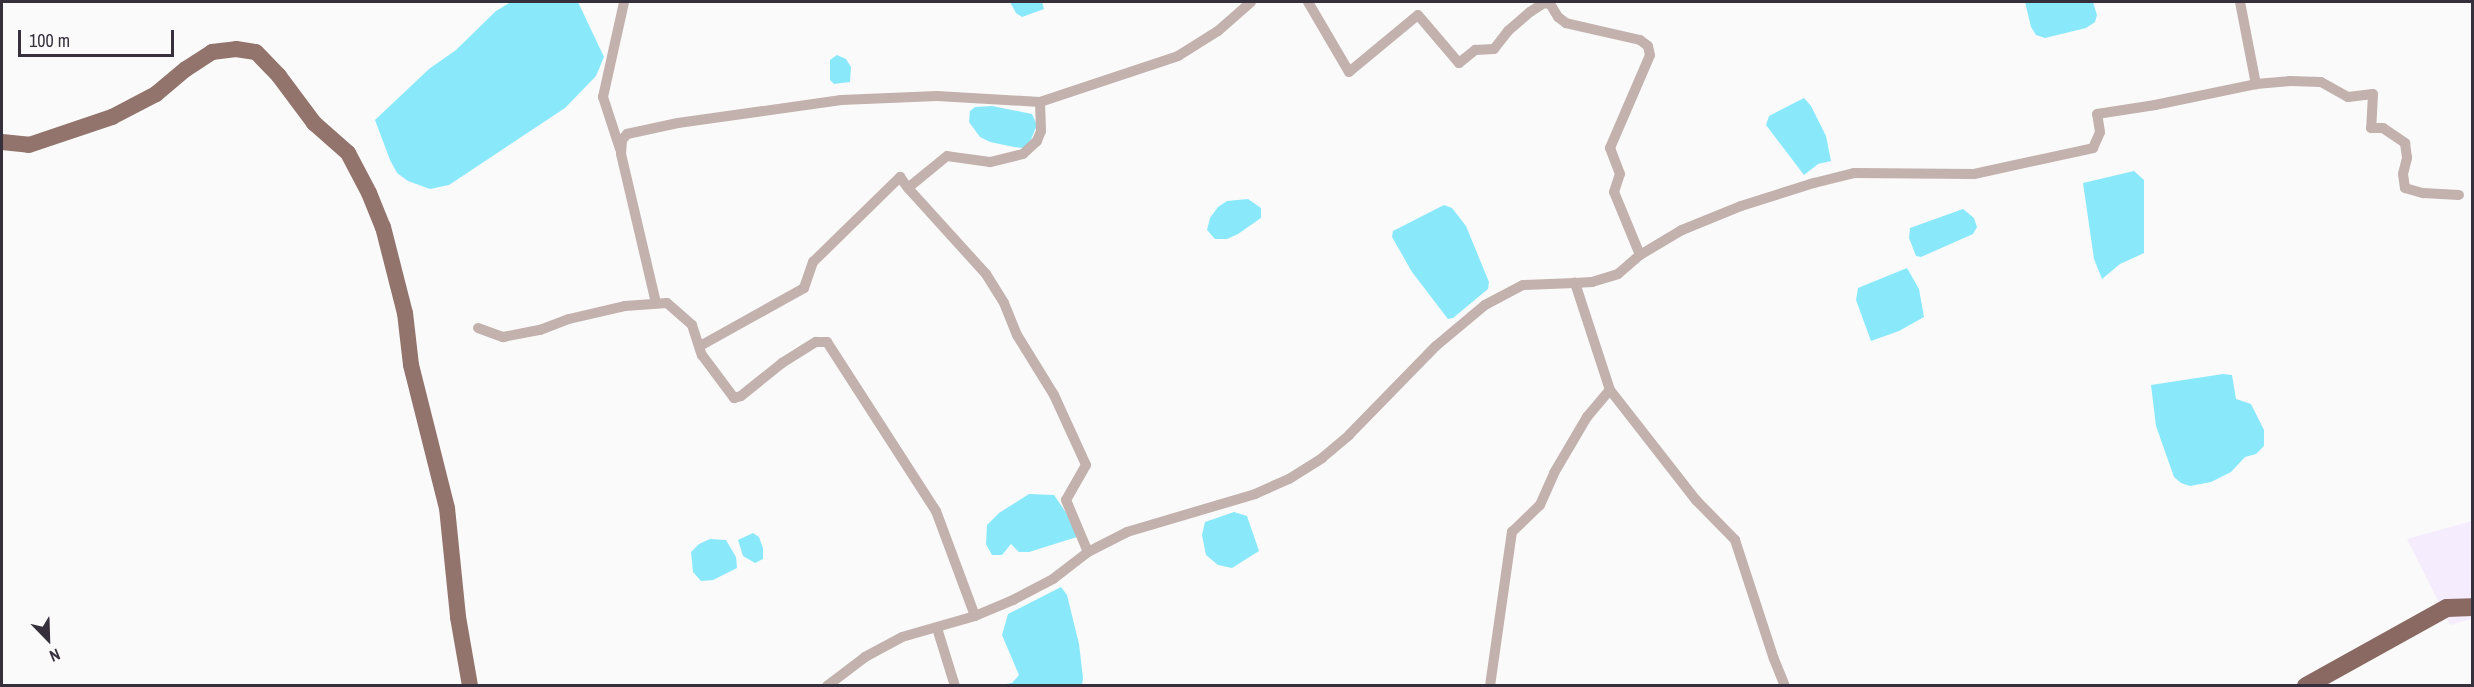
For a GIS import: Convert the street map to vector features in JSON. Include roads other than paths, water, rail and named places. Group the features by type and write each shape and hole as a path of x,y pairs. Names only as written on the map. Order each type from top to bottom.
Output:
{"highway":[{"path":"2306,686 2447,609 2472,607"}],"main road":[{"path":"2,142 29,145 112,117 156,94 186,69 212,52 236,49 256,52 279,76 314,123 348,153 369,193 383,227 405,313 411,365 447,508 458,616 470,686"}],"street":[{"path":"624,2 603,97 621,154 656,303"},
{"path":"621,154 622,140 627,134 678,123 840,100 937,96 1040,102 1178,56 1218,31 1251,2"},
{"path":"1308,2 1348,72 1418,15 1459,63 1475,50 1494,49 1508,31 1544,3 1549,3 1566,23 1640,40 1648,46 1650,55 1610,148 1620,174 1614,192 1640,255"},
{"path":"2240,2 2256,84"},
{"path":"827,686 865,657 902,637 975,616 1053,579 1088,552 1127,532 1244,498 1288,480 1323,458 1349,435 1436,346 1485,305 1523,285 1592,282 1618,274 1640,255 1682,230 1741,206 1814,183 1854,173 1974,174 2093,148 2100,132 2097,114 2256,84 2290,81 2321,82 2348,97 2373,94 2371,128 2383,128 2405,143 2407,158 2403,174 2405,188 2423,193 2459,195"},
{"path":"908,188 947,156 990,162 1023,154 1037,141 1041,131 1040,102"},
{"path":"700,346 804,288 813,262 900,177 986,274 1004,303 1017,335 1054,394 1086,465 1066,500 1088,552"},
{"path":"1575,283 1610,390 1696,500 1735,540 1785,686"},
{"path":"478,328 503,337 540,330 569,319 625,306 668,303 692,325 702,355 734,398 741,396 782,363 816,342 828,342 936,511 975,616"},
{"path":"1490,686 1512,532 1540,505 1554,473 1587,417 1610,390"},
{"path":"937,628 955,686"}],"water":[{"path":"511,2 578,2 604,57 596,76 565,108 449,185 430,189 408,181 397,173 375,120 429,69 456,50 496,11"},
{"path":"1010,2 1042,2 1044,9 1022,17 1016,13"},
{"path":"2025,2 2093,2 2097,15 2095,22 2086,28 2045,38 2036,35 2031,27"},
{"path":"837,55 846,59 851,67 850,82 834,84 830,80 830,60"},
{"path":"1804,98 1811,106 1826,136 1831,161 1818,164 1804,175 1766,125 1769,116"},
{"path":"992,106 1032,114 1037,125 1030,142 1023,148 990,142 980,137 969,122 970,111 975,107"},
{"path":"2134,171 2144,180 2144,253 2120,264 2102,279 2094,259 2083,183"},
{"path":"1248,199 1261,208 1261,218 1238,234 1227,239 1215,239 1207,230 1210,218 1218,207 1227,201"},
{"path":"1444,205 1452,208 1466,226 1489,282 1488,289 1453,318 1448,319 1412,272 1392,237 1393,231"},
{"path":"1963,209 1974,218 1977,227 1973,234 1921,257 1916,256 1909,238 1910,228"},
{"path":"1907,268 1919,289 1924,317 1899,331 1871,341 1856,300 1858,288"},
{"path":"2223,374 2232,375 2236,399 2251,404 2264,430 2264,446 2256,454 2245,457 2231,472 2211,482 2190,486 2181,483 2174,477 2156,426 2151,385"},
{"path":"1029,494 1054,495 1067,514 1077,537 1029,552 1019,552 1011,544 1002,555 992,555 986,544 987,525 999,513"},
{"path":"1234,512 1247,516 1259,551 1232,568 1218,565 1206,555 1202,535 1205,522"},
{"path":"753,533 759,537 763,548 763,559 755,563 743,556 738,540"},
{"path":"710,539 726,540 736,557 737,568 713,580 701,581 693,572 691,552 699,544"},
{"path":"1061,587 1067,595 1079,644 1082,685 1000,685 1012,683 1019,675 1002,635 1008,614"}]}
